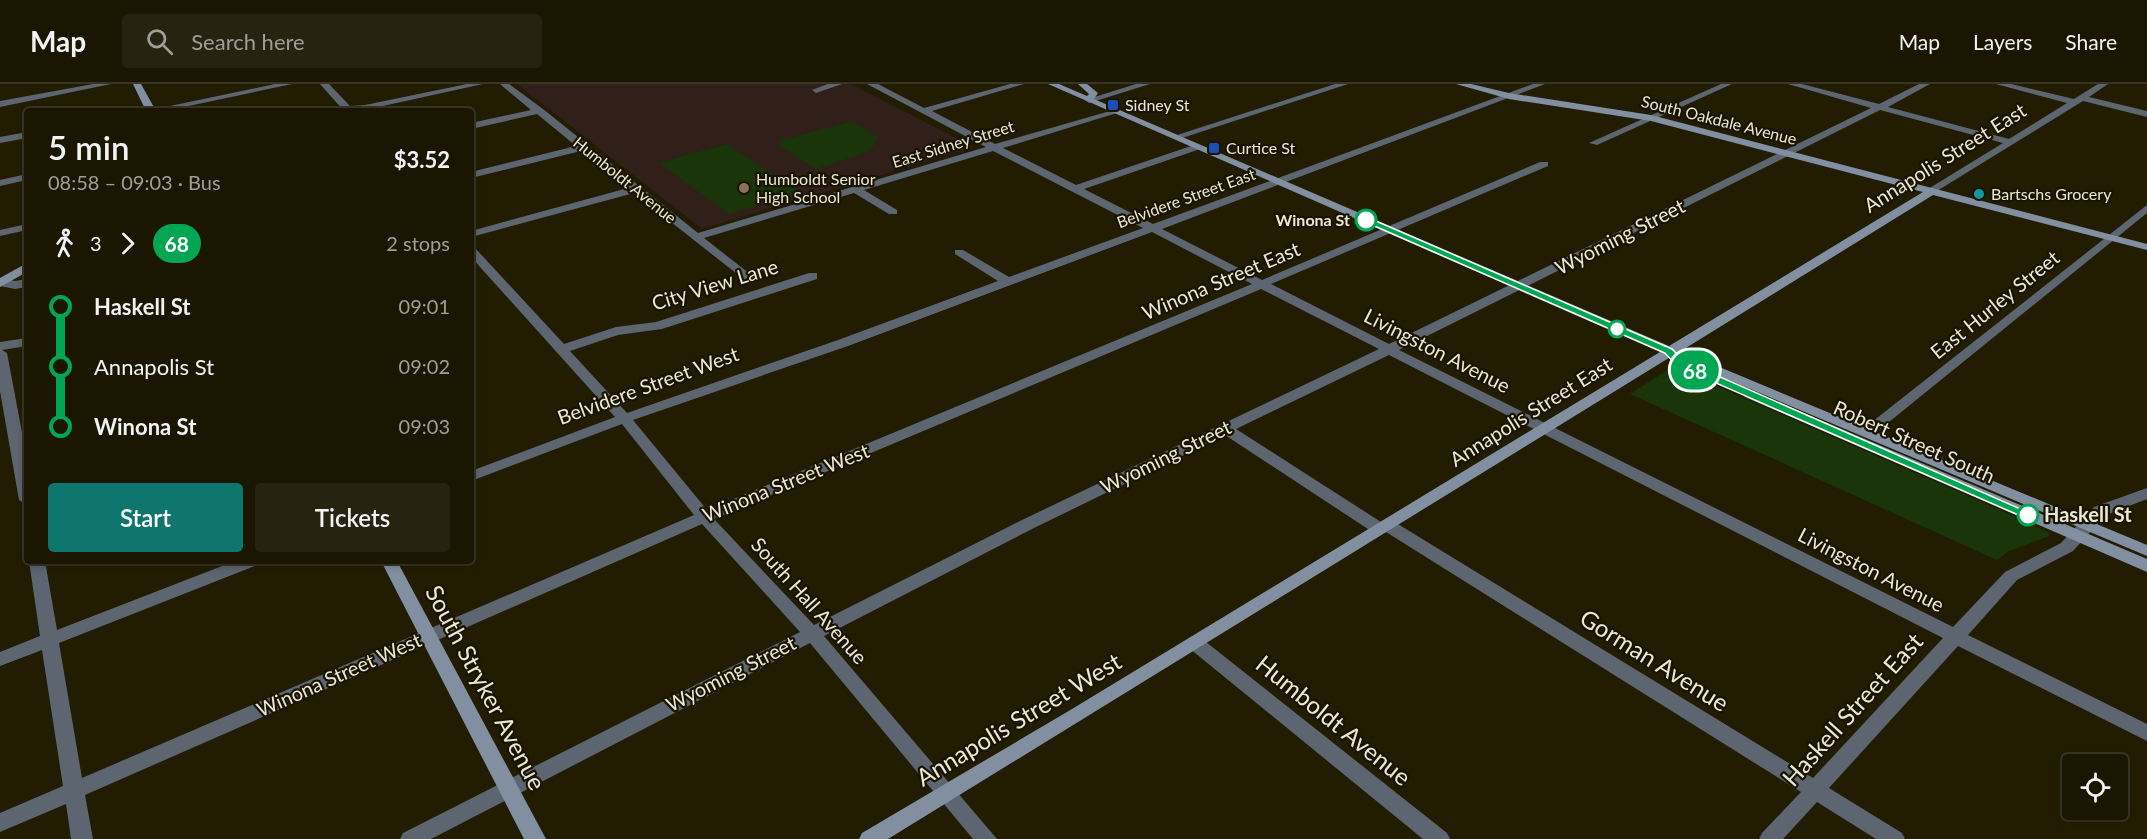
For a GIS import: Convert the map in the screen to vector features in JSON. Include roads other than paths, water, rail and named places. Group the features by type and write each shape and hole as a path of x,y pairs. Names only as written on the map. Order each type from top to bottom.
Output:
{"street":[{"path":"0,104 107,84"},
{"path":"137,84 149,108"},
{"path":"166,108 288,84"},
{"path":"324,84 344,108"},
{"path":"355,108 461,84"},
{"path":"365,108 479,84"},
{"name":"Humboldt Avenue","path":"504,84 746,277"},
{"path":"816,90 838,84"},
{"name":"Livingston Avenue","path":"871,84 1544,429 2147,733"},
{"path":"924,111 1020,84"},
{"name":"Robert Street South","path":"1052,84 1669,351 1689,357 1868,432 2082,531 2147,566"},
{"path":"1089,100 1146,84"},
{"path":"1176,137 1344,84"},
{"name":"South Oakdale Avenue","path":"1460,84 1509,96 1651,118 2147,247"},
{"name":"Belvidere Street East","path":"843,343 1541,84"},
{"path":"1594,143 1728,84"},
{"path":"1792,84 2011,142"},
{"name":"Wyoming Street","path":"411,839 811,633 1519,287 1926,84"},
{"path":"2000,84 2147,114"},
{"name":"Annapolis Street East","path":"1195,643 2104,84"},
{"path":"1071,92 1083,85 1094,93 1089,100"},
{"path":"474,125 540,111"},
{"name":"East Sidney Street","path":"697,237 1114,111"},
{"path":"0,140 24,136"},
{"path":"474,174 584,147"},
{"path":"1075,189 1197,147"},
{"name":"Winona Street East","path":"912,432 1544,164"},
{"path":"0,183 24,178"},
{"path":"474,233 637,189"},
{"path":"855,189 892,212"},
{"name":"East Hurley Street","path":"1868,432 2147,208"},
{"path":"0,233 24,228"},
{"path":"959,252 1008,282"},
{"name":"South Hall Avenue","path":"474,253 624,418 704,517 811,633 986,839"},
{"path":"0,282 24,269"},
{"name":"City View Lane","path":"560,350 616,331 658,326 813,276"},
{"path":"0,282 24,284"},
{"path":"0,346 24,342"},
{"name":"Belvidere Street West","path":"474,475 736,377 843,343"},
{"name":"Robert Street South","path":"1669,351 1680,363 2082,531 2147,551"},
{"path":"0,353 20,420 24,466"},
{"name":"Gorman Avenue","path":"1226,429 1894,839"},
{"name":"Winona Street West","path":"0,823 704,517 912,432"},
{"name":"Haskell Street East","path":"1770,839 2011,576 2061,551 2106,508 2147,494"},
{"path":"38,564 82,839"},
{"path":"0,659 243,564"},
{"name":"South Stryker Avenue","path":"391,564 535,839"},
{"name":"Humboldt Avenue","path":"1195,643 1439,839"},
{"name":"Annapolis Street West","path":"870,839 1195,643"}],"place":[{"name":"Sidney St","path":"1113,105"},
{"name":"Curtice St","path":"1214,148"},
{"name":"Humboldt Senior High School","path":"744,188"},
{"name":"Bartschs Grocery","path":"1979,194"},
{"name":"Winona St","path":"1366,220"},
{"name":"Haskell St","path":"2028,515"}]}
